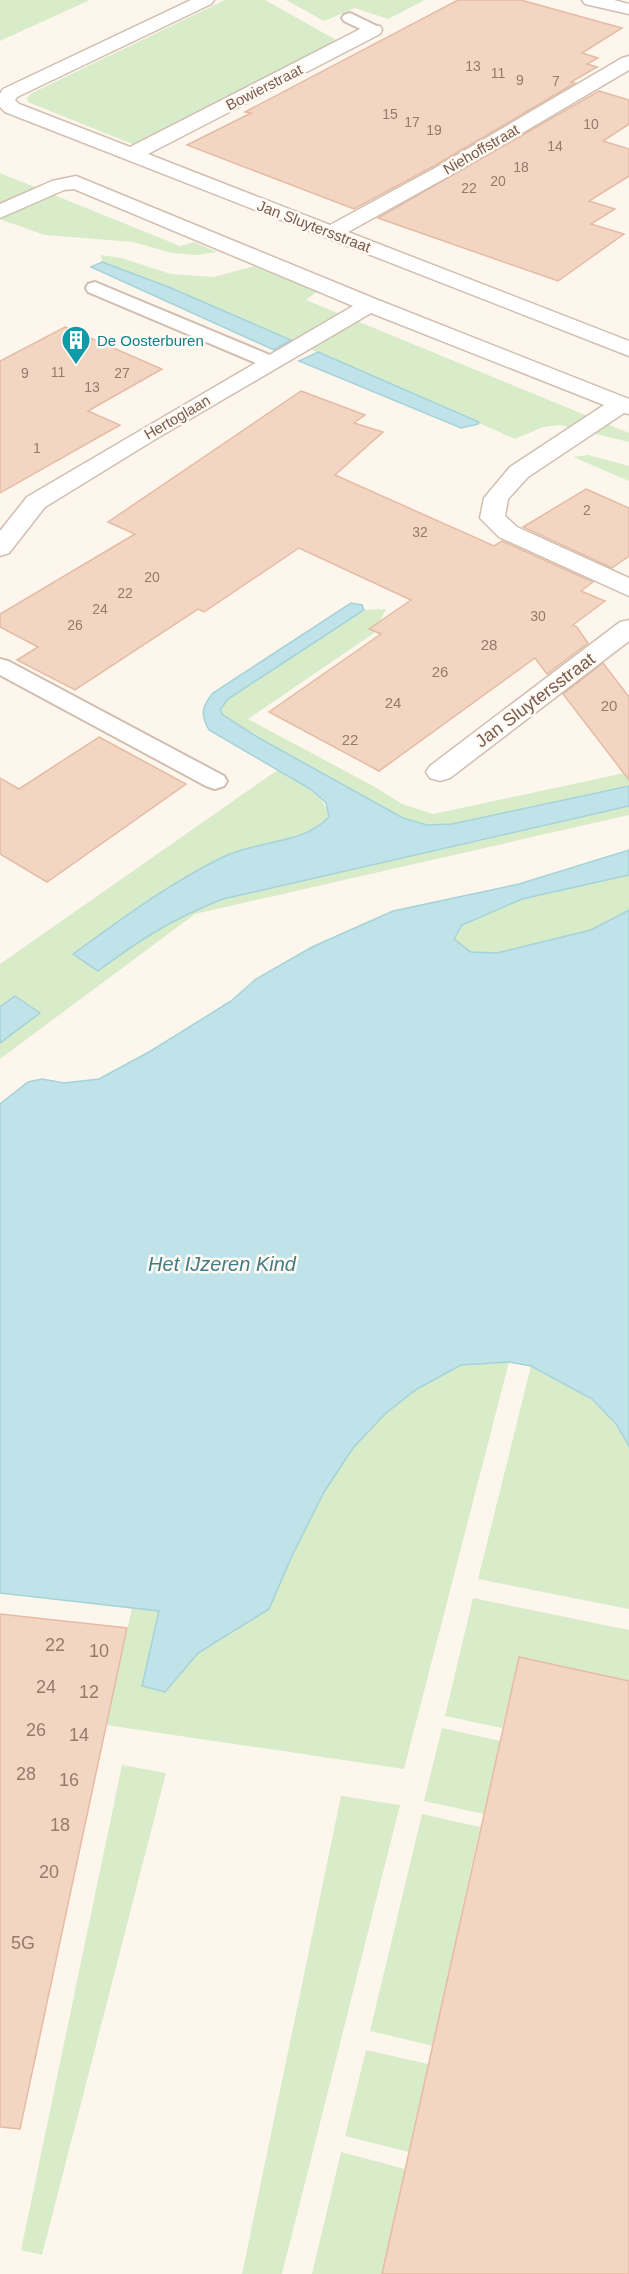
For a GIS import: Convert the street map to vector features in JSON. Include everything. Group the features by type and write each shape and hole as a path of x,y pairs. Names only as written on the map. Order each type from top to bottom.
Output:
{"street":[{"path":"2,101 10,93 205,0"},
{"path":"591,0 629,9"},
{"name":"Bowierstraat","path":"132,154 373,30"},
{"name":"Niehoffstraat","path":"331,233 436,175 629,62"},
{"name":"Jan Sluytersstraat","path":"2,101 12,108 629,349"},
{"path":"0,212 59,185 76,182 370,304 625,406"},
{"name":"Hertoglaan","path":"0,548 36,502 370,304"},
{"path":"606,340 629,324"},
{"path":"625,406 519,472 495,498 492,518 508,532 629,588"},
{"name":"Jan Sluytersstraat","path":"440,772 629,628"}],"lane":[{"name":"Bowierstraat","path":"350,18 373,30"},
{"path":"95,288 270,362"},
{"path":"0,666 215,781"}],"green space":[{"path":"0,0 90,0 0,41"},
{"path":"225,0 265,0 338,41 137,146 28,102 27,98 32,93"},
{"path":"286,0 425,0 388,19 355,8 324,21"},
{"path":"0,173 180,246 194,242 217,252 197,255 172,253 133,242 45,235 5,221 0,219"},
{"path":"101,255 121,258 171,274 214,277 254,266 318,291 306,300 629,433 629,442 560,425 543,427 515,439 171,288 102,262"},
{"path":"588,455 629,466 629,481 573,457"},
{"path":"386,609 374,633 248,719 375,787 402,804 433,814 629,772 629,786 452,824 427,825 403,818 228,721 219,711 228,699 364,610"},
{"path":"279,769 316,794 329,816 319,827 226,855 98,971 158,930 223,899 629,806 629,815 195,914 0,1059 0,1043 40,1013 15,997 0,1007 0,964"},
{"path":"629,875 629,910 591,930 497,953 471,952 453,939 462,925 522,899"},
{"path":"509,1362 404,1769 106,1725 132,1608 159,1611 142,1686 165,1692 198,1653 269,1609 324,1492 353,1448 385,1413 417,1389 462,1365"},
{"path":"531,1366 587,1397 608,1417 629,1446 629,1609 478,1579"},
{"path":"473,1598 629,1630 629,1681 519,1657 502,1728 445,1716"},
{"path":"442,1728 500,1741 484,1814 424,1801"},
{"path":"122,1765 166,1773 42,2255 21,2250"},
{"path":"341,1796 400,1805 282,2274 242,2274"},
{"path":"422,1814 480,1827 433,2046 370,2031"},
{"path":"366,2050 428,2064 409,2152 345,2136"},
{"path":"341,2152 405,2169 382,2274 312,2274"}],"water":[{"path":"102,262 171,288 291,340 274,350 91,267"},
{"path":"318,352 479,422 461,428 299,361"},
{"path":"351,603 362,605 364,610 228,699 220,710 223,715 259,738 403,818 427,825 452,824 629,786 629,806 223,899 158,930 98,971 73,954 146,902 203,867 236,852 306,833 329,817 326,803 312,790 209,730 203,715 206,702 213,693"},
{"name":"Het IJzeren Kind","path":"629,850 629,875 522,899 462,925 454,939 471,952 497,953 591,930 629,910 629,1446 616,1424 592,1399 531,1366 509,1362 461,1365 417,1389 386,1413 353,1448 324,1492 269,1609 198,1653 165,1692 142,1686 159,1611 0,1593 0,1104 28,1082 42,1079 64,1083 99,1079 149,1052 231,1001 256,979 312,947 393,911 519,884"},
{"path":"15,996 40,1013 0,1043 0,1007"}],"building":[{"path":"458,0 521,0 622,28 582,53 598,58 587,64 597,67 571,82 575,83 434,166 354,209 187,145 251,113 245,112"},
{"path":"599,91 629,100 629,124 603,141 629,149 629,176 589,201 615,209 591,224 624,234 558,281 378,218"},
{"path":"65,327 162,369 88,411 120,425 0,493 0,361"},
{"path":"301,391 365,415 354,423 383,432 335,475 494,546 502,541 593,582 581,591 605,601 573,625 588,643 547,674 535,658 379,771 269,712 381,634 369,629 411,600 299,548 204,612 198,609 75,690 17,660 38,647 0,627 0,614 135,534 108,522"},
{"path":"586,489 629,508 629,556 612,568 523,527"},
{"path":"603,663 629,697 629,780 563,694"},
{"path":"99,737 186,784 47,882 0,854 0,778 19,789"},
{"path":"0,1614 127,1628 20,2129 0,2127"},
{"path":"519,1657 629,1681 629,2274 382,2274"}],"place":[{"name":"De Oosterburen","path":"76,366"}]}
